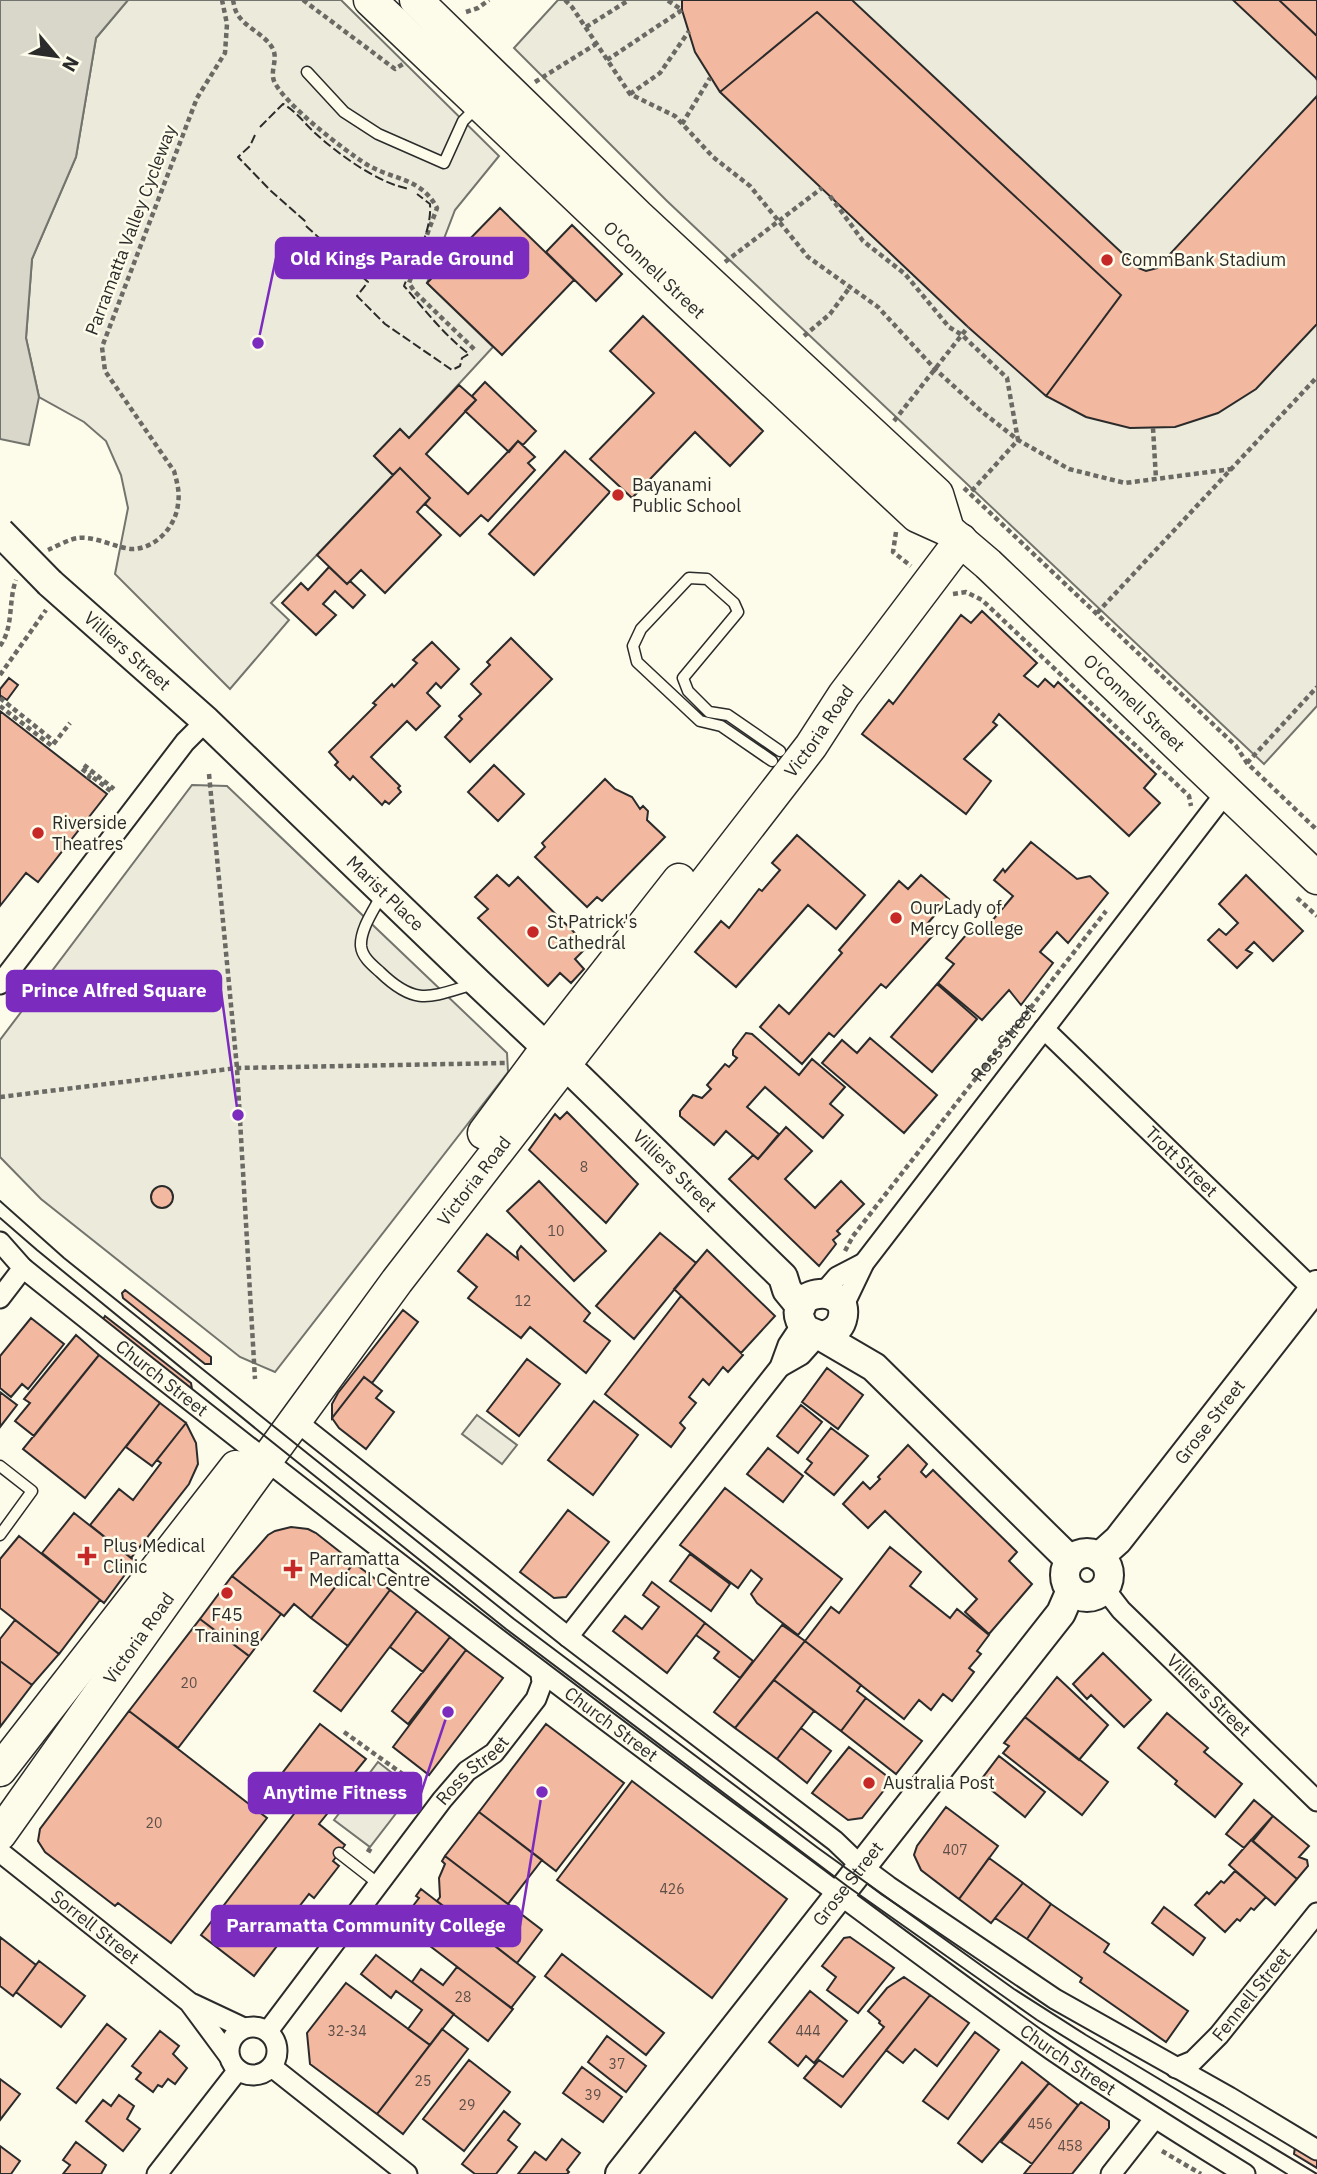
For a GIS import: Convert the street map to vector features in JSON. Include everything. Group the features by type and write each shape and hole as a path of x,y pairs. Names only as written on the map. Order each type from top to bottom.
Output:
{"main road":[{"name":"O'Connell Street","path":"370,0 917,516 954,535 1317,878"},
{"name":"O'Connell Street","path":"416,0 638,216 937,494 954,535"},
{"name":"Victoria Road","path":"0,1770 258,1454 556,1056 825,686 954,535"},
{"name":"Victoria Road","path":"0,1834 258,1454 296,1421 556,1056 811,746 954,535"}],"street":[{"name":"Villiers Street","path":"0,532 50,595 206,721"},
{"name":"Marist Place","path":"206,721 556,1056"},
{"path":"0,984 185,742 206,721"},
{"name":"Ross Street","path":"820,1315 837,1277 864,1263 1227,792"},
{"name":"Trott Street","path":"1044,1029 1316,1289"},
{"name":"Villiers Street","path":"556,1056 783,1277 793,1279 820,1315"},
{"name":"Church Street","path":"0,1242 23,1268 541,1674 1051,2049 1245,2174"},
{"path":"0,1298 23,1268"},
{"name":"Grose Street","path":"1100,1557 1118,1540 1316,1289"},
{"path":"568,1637 780,1367 801,1355 820,1315 855,1337 874,1367 1070,1560"},
{"path":"296,1421 568,1637 835,1841 861,1866 1055,1999 1317,2150"},
{"path":"1083,1553 1100,1557 1109,1577 1104,1588 1099,1593 1086,1597 1071,1590 1065,1575 1070,1560 1083,1553"},
{"name":"Villiers Street","path":"1104,1588 1121,1610 1317,1801"},
{"name":"Grose Street","path":"620,2174 1061,1613 1071,1590"},
{"name":"Ross Street","path":"268,2031 442,1800 467,1771 494,1753 527,1710 539,1691 541,1674"},
{"name":"Sorrell Street","path":"0,1852 189,2002 244,2028"},
{"name":"Fennell Street","path":"1177,2068 1193,2061 1203,2052 1317,1913"},
{"name":"Sorrell Street","path":"189,2002 233,2063"},
{"path":"157,2174 233,2063 231,2039 244,2028 260,2027 268,2031 276,2042 277,2055 272,2067 266,2072 251,2075 233,2063"},
{"path":"272,2067 407,2174"},
{"path":"1111,2174 1155,2118"}],"lane":[{"path":"307,72 344,112 379,134 444,163 463,121 479,105"},
{"path":"663,686 674,688 738,612 734,603 707,579 689,578 641,629 633,646 637,662 700,721 721,726 776,756"},
{"path":"683,678 688,691 709,712 728,715 776,756"},
{"path":"383,892 362,938 361,948 364,956 376,969 398,989 416,997 478,983"},
{"path":"0,1466 32,1492 0,1535"},
{"path":"339,1853 380,1885"}],"path":[{"name":"Parramatta Valley Cycleway","path":"41,553 78,538 107,541 130,549 141,547 156,541 176,518 178,488 174,471 105,371 102,347 197,98 225,53 227,24 222,0"},
{"path":"233,0 238,16 272,48 275,82 290,100 345,149 369,166 421,187 430,196 437,208 410,283 414,291 475,350"},
{"path":"303,0 396,69 406,61"},
{"path":"466,12 489,0"},
{"path":"565,0 630,94 675,116 713,158 750,186 808,257 878,307 935,369 1018,440 1069,469 1125,483 1232,469"},
{"path":"586,27 629,0"},
{"path":"607,60 682,10 667,0"},
{"path":"630,94 660,73 689,31"},
{"path":"533,83 596,44"},
{"path":"682,124 710,78"},
{"path":"724,262 822,188"},
{"path":"830,196 863,241 905,274 950,327 962,335 1006,378 1018,440"},
{"path":"803,337 830,314 850,287"},
{"path":"893,422 968,327"},
{"path":"1097,613 1317,377"},
{"path":"1153,428 1156,479"},
{"path":"970,494 1018,440"},
{"path":"1013,533 1236,746 1247,763 1317,830"},
{"path":"0,646 9,624 12,593 18,577"},
{"path":"949,595 966,592 982,600 1189,796 1189,804 1205,818"},
{"path":"1,671 50,595"},
{"path":"1247,763 1317,687"},
{"path":"0,698 55,742"},
{"path":"0,706 52,746 70,723"},
{"path":"83,767 113,791 89,777 83,767"},
{"path":"209,774 237,1068 255,1379"},
{"path":"1288,889 1317,916"},
{"name":"Ross Street","path":"839,1257 1114,901"},
{"path":"0,1097 237,1068 514,1063"},
{"path":"344,1732 422,1788"},
{"path":"1162,2151 1201,2174"}],"shaded area":[{"path":"0,0 128,0 96,38 76,157 32,259 26,338 39,397 29,445 0,439"},
{"path":"128,0 341,0 499,156 455,210 427,283 493,347 409,438 400,429 374,456 393,475 271,603 289,620 230,689 115,574 128,508 121,475 106,441 84,422 39,397 26,338 32,259 76,157 96,38"},
{"path":"558,0 1317,0 1317,706 1264,764 667,201 514,48"},
{"path":"192,785 227,786 507,1053 508,1072 275,1372 240,1357 41,1199 0,1157 0,1040"},
{"path":"477,1415 517,1445 502,1464 462,1434"},
{"path":"378,1762 414,1790 370,1847 334,1820"}],"building":[{"name":"CommBank Stadium","path":"682,0 852,0 1138,268 1146,271 1157,268 1317,96 1317,324 1256,389 1218,413 1175,427 1130,428 1086,417 1046,396 968,327 720,92 695,52 682,10"},
{"path":"1233,0 1317,0 1317,80 1316,78"},
{"path":"1279,0 1317,0 1317,36"},
{"path":"817,12 1121,295 1046,396 968,327 720,92"},
{"path":"500,208 574,280 502,355 427,283"},
{"path":"572,225 622,274 596,301 546,252"},
{"path":"643,316 763,431 730,466 695,432 632,498 590,459 654,393 610,351"},
{"path":"485,382 536,431 523,445 518,441 509,452 465,411 476,400 472,396"},
{"path":"459,385 476,400 426,454 468,494 518,441 535,457 528,463 535,470 488,521 481,515 460,536 425,504 430,498 400,468 393,475 374,456 400,429 409,438"},
{"path":"565,451 610,492 534,575 489,534"},
{"path":"400,468 430,498 417,512 441,535 385,593 361,570 347,584 317,555"},
{"path":"329,567 347,584 350,581 365,595 353,608 335,591 323,604 336,615 316,635 282,603 301,583 308,590"},
{"path":"982,611 1037,663 1024,676 1038,687 1045,679 1054,687 1058,682 1156,774 1144,788 1160,803 1129,836 999,714 993,722 997,725 964,759 991,781 966,814 862,734 889,700 893,704 961,615 971,623"},
{"path":"511,638 552,679 470,762 445,737 462,719 459,716 481,694 471,684 490,665 487,662"},
{"path":"432,642 459,669 441,688 436,683 427,693 440,706 416,730 407,721 371,757 400,786 398,788 401,792 389,804 385,801 382,805 353,776 350,780 335,765 338,762 329,752 376,705 373,703 392,684 394,687 417,663 413,660"},
{"path":"9,678 18,685 7,700 1,696 0,698 0,689"},
{"name":"Riverside Theatres","path":"0,711 107,794 38,882 26,873 0,906"},
{"path":"494,765 524,794 498,821 468,792"},
{"path":"605,779 615,789 632,797 640,809 643,806 648,811 647,820 665,837 602,901 597,897 587,907 535,857 545,847 542,843"},
{"path":"797,835 865,895 836,929 808,905 736,987 695,952 721,921 729,928 759,889 762,891 780,870 772,863"},
{"path":"1031,842 1077,879 1090,876 1108,893 1068,943 1057,932 1040,952 1053,963 1021,1005 1009,990 982,1020 938,983 954,964 946,958 972,928 981,934 1013,896 994,880 1003,869 1005,872"},
{"name":"St Patrick's Cathedral","path":"497,875 509,886 518,877 588,946 575,959 584,969 571,983 560,973 548,986 478,918 488,909 475,897"},
{"path":"921,875 949,899 927,924 936,932 886,988 881,984 834,1037 829,1033 802,1064 760,1027 779,1005 789,1014 842,953 839,950 899,881 908,889"},
{"path":"1246,875 1303,931 1273,961 1254,942 1246,950 1252,953 1237,968 1208,940 1219,929 1226,935 1238,923 1219,904"},
{"path":"937,984 977,1019 932,1072 891,1037"},
{"path":"746,1033 752,1034 799,1075 812,1059 845,1087 830,1104 843,1115 823,1138 765,1087 747,1107 779,1134 758,1159 726,1131 714,1145 680,1116 680,1111 693,1095 702,1098 711,1089 707,1085 725,1064 729,1067 737,1058 733,1055 733,1050"},
{"path":"870,1038 937,1095 904,1133 822,1063 842,1040 857,1053"},
{"path":"567,1112 638,1184 606,1223 529,1150 555,1114 560,1119"},
{"path":"786,1127 812,1151 785,1179 815,1208 841,1181 864,1204 837,1231 840,1234 833,1240 836,1244 819,1266 729,1179 753,1155 758,1159"},
{"path":"539,1181 606,1251 574,1281 507,1211"},
{"path":"162,1186 170,1189 173,1197 170,1205 162,1208 154,1205 151,1197 154,1189"},
{"path":"660,1233 696,1263 634,1339 596,1306"},
{"path":"487,1234 518,1259 517,1252 521,1246 590,1313 584,1321 610,1341 586,1373 530,1327 521,1338 468,1298 477,1287 458,1271"},
{"path":"707,1250 775,1316 741,1353 674,1289"},
{"path":"125,1290 211,1357 211,1364 205,1364 123,1298 122,1293"},
{"path":"681,1296 743,1355 728,1372 723,1367 709,1385 703,1379 689,1397 696,1403 680,1423 685,1428 671,1447 605,1394"},
{"path":"403,1310 418,1322 372,1383 364,1377 332,1418 332,1404 338,1393"},
{"path":"105,1316 191,1383 192,1389 102,1321"},
{"path":"31,1318 64,1344 28,1389 22,1384 11,1397 0,1388 0,1356"},
{"path":"76,1335 99,1355 34,1436 15,1421 30,1403 24,1399"},
{"path":"99,1355 160,1403 85,1498 23,1449"},
{"path":"527,1359 560,1384 519,1436 487,1411"},
{"path":"827,1368 863,1395 838,1429 802,1402"},
{"path":"364,1377 382,1391 376,1398 394,1412 366,1449 339,1428 332,1418"},
{"path":"0,1392 17,1405 0,1427"},
{"path":"594,1401 638,1435 593,1495 548,1460"},
{"path":"160,1403 186,1423 152,1466 126,1447"},
{"path":"801,1405 822,1422 798,1453 777,1436"},
{"path":"186,1423 196,1443 198,1464 189,1484 131,1558 90,1525 119,1489 133,1500 161,1463 157,1460"},
{"path":"831,1428 868,1456 834,1495 805,1472 812,1463 807,1459"},
{"path":"908,1445 927,1464 921,1472 926,1477 933,1470 1017,1552 1009,1561 1032,1584 989,1634 965,1612 977,1599 885,1511 868,1528 843,1504 863,1482 870,1489"},
{"path":"768,1448 803,1476 783,1502 747,1474"},
{"path":"725,1488 842,1579 798,1635 757,1603 751,1594 762,1579 751,1570 738,1588 680,1545"},
{"path":"568,1510 609,1542 566,1597 554,1598 520,1572"},
{"name":"Plus Medical Clinic","path":"74,1513 135,1561 104,1603 42,1553"},
{"name":"Parramatta Medical Centre","path":"291,1527 316,1533 354,1563 311,1618 294,1604 284,1616 232,1576 268,1535"},
{"path":"19,1536 100,1600 59,1654 0,1608 0,1559"},
{"path":"890,1547 921,1572 910,1586 950,1618 957,1609 989,1635 977,1651 981,1654 969,1668 974,1672 952,1701 943,1694 931,1710 919,1700 904,1719 805,1641 831,1607 839,1613"},
{"path":"690,1554 730,1584 711,1611 670,1581"},
{"path":"354,1563 390,1590 348,1646 311,1618"},
{"path":"232,1576 281,1614 249,1656 200,1619"},
{"path":"652,1582 705,1623 667,1673 613,1631 625,1616 642,1629 659,1607 643,1595"},
{"path":"390,1590 417,1611 341,1711 314,1691"},
{"path":"417,1611 450,1637 423,1672 390,1647"},
{"path":"200,1619 249,1656 178,1748 129,1711"},
{"path":"15,1620 59,1654 32,1685 0,1661 0,1639"},
{"path":"705,1623 753,1661 740,1678 714,1658 719,1652 696,1635"},
{"path":"782,1625 805,1641 735,1728 714,1712"},
{"path":"450,1637 466,1650 408,1724 392,1711"},
{"path":"805,1641 861,1685 857,1691 866,1698 841,1731 774,1680"},
{"path":"466,1650 503,1678 429,1775 393,1747"},
{"path":"1103,1653 1151,1700 1124,1727 1091,1695 1087,1699 1073,1684"},
{"path":"0,1661 32,1685 0,1727"},
{"path":"1057,1677 1108,1725 1079,1760 1025,1717"},
{"path":"774,1680 814,1711 777,1759 735,1728"},
{"path":"866,1698 922,1741 896,1774 841,1731"},
{"path":"129,1711 267,1818 171,1943 118,1903 115,1906 45,1852 38,1841 40,1829"},
{"path":"1167,1713 1208,1748 1204,1752 1242,1784 1215,1817 1175,1784 1177,1781 1138,1748"},
{"path":"1025,1717 1108,1782 1082,1815 1003,1753 1009,1746 1004,1743"},
{"path":"320,1724 366,1759 352,1776 359,1781 335,1812 331,1809 319,1824 345,1845 333,1861 339,1866 314,1898 309,1894 285,1925 290,1929 254,1976 201,1935 297,1810 270,1789"},
{"path":"546,1724 624,1783 556,1871 479,1812"},
{"path":"801,1728 831,1751 807,1783 777,1759"},
{"path":"849,1747 892,1780 862,1818 848,1820 812,1793"},
{"path":"999,1756 1045,1792 1025,1817 980,1781"},
{"path":"632,1781 787,1899 712,1998 557,1880"},
{"path":"1254,1800 1273,1816 1244,1848 1226,1834"},
{"path":"946,1807 998,1846 959,1899 921,1870 914,1855 917,1846"},
{"path":"479,1812 542,1860 508,1904 445,1856"},
{"path":"1273,1816 1309,1846 1299,1857 1307,1860 1308,1866 1297,1879 1253,1841"},
{"path":"1251,1840 1297,1879 1275,1905 1229,1865"},
{"path":"445,1856 542,1930 517,1963 437,1901 440,1897 439,1878 445,1864 442,1861"},
{"path":"989,1858 1023,1883 991,1923 959,1899"},
{"path":"1235,1871 1266,1897 1225,1932 1195,1905 1207,1892 1209,1894 1221,1881 1224,1883"},
{"path":"1023,1883 1051,1904 1027,1939 995,1918"},
{"path":"421,1889 535,1977 511,2008 400,1923 419,1898 416,1896"},
{"path":"1051,1904 1109,1944 1104,1952 1188,2011 1166,2042 1080,1982 1082,1978 1027,1939"},
{"path":"1164,1907 1205,1938 1193,1955 1152,1923"},
{"path":"0,1937 36,1965 13,1996 0,1986"},
{"path":"850,1937 894,1968 858,2013 827,1990 836,1977 822,1966 844,1938"},
{"path":"562,1954 664,2033 646,2055 545,1976"},
{"path":"376,1955 454,2014 430,2045 408,2029 422,2010 396,1991 391,1998 361,1974"},
{"path":"39,1961 85,1996 61,2027 16,1992"},
{"path":"457,1967 513,2009 488,2041 412,1982 421,1969 443,1985"},
{"path":"904,1977 930,1995 841,2107 804,2078 819,2060 843,2077 884,2027 868,2011 887,1988"},
{"path":"346,1983 430,2045 377,2114 310,2064 307,2033"},
{"path":"810,1991 847,2021 814,2063 806,2056 798,2066 769,2042"},
{"path":"930,1995 969,2023 937,2066 915,2049 903,2063 886,2050"},
{"path":"107,2024 126,2039 76,2103 57,2088"},
{"path":"442,2029 468,2049 403,2134 377,2114"},
{"path":"160,2031 179,2046 173,2054 187,2068 175,2084 168,2079 162,2087 158,2085 153,2092 136,2079 141,2073 132,2066"},
{"path":"975,2032 999,2050 948,2119 923,2101"},
{"path":"607,2036 646,2066 626,2092 588,2062"},
{"path":"469,2060 510,2092 464,2151 423,2119"},
{"path":"1022,2062 1049,2083 982,2162 958,2143"},
{"path":"582,2067 622,2097 603,2122 563,2093"},
{"path":"0,2079 20,2094 0,2120"},
{"path":"1049,2083 1078,2105 1032,2164 1001,2142"},
{"path":"119,2095 134,2106 127,2119 140,2129 123,2151 86,2121 103,2100 111,2106"},
{"path":"1081,2102 1109,2121 1109,2128 1072,2174 1024,2174"},
{"path":"504,2111 520,2124 508,2140 517,2147 496,2174 475,2174 462,2164"},
{"path":"562,2139 580,2153 567,2170 567,2174 518,2174 535,2152 546,2160"},
{"path":"76,2142 106,2165 101,2174 63,2174 70,2165 63,2160"},
{"path":"0,2146 20,2161 11,2174 0,2174"},
{"path":"1295,2147 1317,2159 1317,2168 1294,2154"}],"tram line":[{"path":"0,1201 64,1258 514,1619 818,1848 1014,1989 1317,2174"},
{"path":"0,1218 261,1433 506,1629 847,1886 1037,2020 1287,2174"}],"fence":[{"path":"260,127 283,104 347,159 372,175 410,189"},
{"path":"255,135 250,146 238,157 306,222"},
{"path":"306,226 368,282 357,296 385,324 452,370 460,366 462,358 469,354 443,330 404,286 422,246 430,215 430,204 417,194"}],"place":[{"name":"CommBank Stadium","path":"1107,260"},
{"name":"Old Kings Parade Ground","path":"258,343"},
{"name":"Bayanami Public School","path":"618,495"},
{"name":"Riverside Theatres","path":"38,833"},
{"name":"Our Lady of Mercy College","path":"896,918"},
{"name":"St Patrick's Cathedral","path":"533,932"},
{"name":"Prince Alfred Square","path":"238,1115"},
{"name":"Plus Medical Clinic","path":"87,1556"},
{"name":"Parramatta Medical Centre","path":"293,1569"},
{"name":"F45 Training","path":"227,1593"},
{"name":"Anytime Fitness","path":"448,1712"},
{"name":"Australia Post","path":"869,1783"},
{"name":"Parramatta Community College","path":"542,1792"}]}
